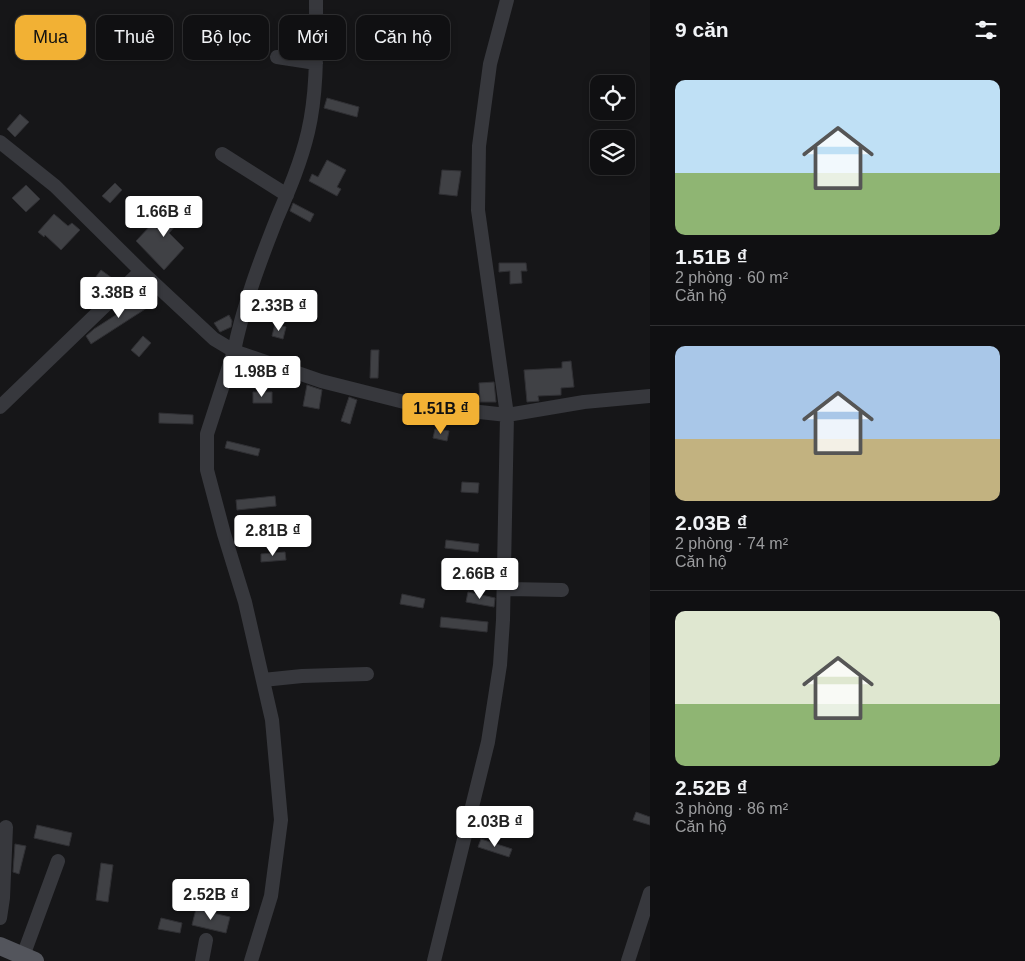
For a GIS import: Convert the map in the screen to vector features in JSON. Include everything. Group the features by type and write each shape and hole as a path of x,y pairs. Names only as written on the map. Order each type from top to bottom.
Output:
{"main road":[{"path":"0,946 29,958"}],"street":[{"path":"250,961 271,896 281,820 272,720 244,602 207,470 207,434 234,351 240,322 308,132 316,78 316,0"},
{"path":"434,961 488,742 500,665 504,589 507,415 478,210 479,146 490,64 507,0"},
{"path":"277,57 316,63"},
{"path":"0,142 55,186 141,271 214,339 234,351 321,381 416,405 507,415 584,402 650,396"},
{"path":"222,154 287,195"},
{"path":"0,407 141,271"},
{"path":"504,589 562,590"},
{"path":"263,680 302,676 367,674"},
{"path":"0,918 3,898 6,827"},
{"path":"29,958 58,861"},
{"path":"628,961 650,893"},
{"path":"202,961 206,940"}],"building":[{"path":"327,98 359,107 357,117 324,108"},
{"path":"20,114 29,122 15,137 7,129"},
{"path":"327,160 346,170 337,187 341,189 337,196 309,181 312,174 318,177"},
{"path":"442,170 461,171 457,196 439,194"},
{"path":"115,183 122,190 110,203 102,196"},
{"path":"26,185 40,199 26,212 12,198"},
{"path":"182,201 191,208 169,233 184,248 164,270 136,241 152,224 157,229"},
{"path":"293,203 314,214 310,222 290,211"},
{"path":"54,214 68,226 72,223 80,230 61,250 45,235 44,237 38,232"},
{"path":"499,263 526,263 527,271 521,271 522,283 510,284 510,271 499,272"},
{"path":"101,270 112,278 96,301 84,293"},
{"path":"147,295 153,304 91,344 86,336 94,329"},
{"path":"229,315 232,321 231,327 220,332 214,323"},
{"path":"275,324 286,327 283,339 272,336"},
{"path":"143,336 151,343 139,357 131,350"},
{"path":"371,350 379,350 378,378 370,378"},
{"path":"571,361 574,387 561,388 561,395 538,396 539,401 527,402 524,370 562,368 562,362"},
{"path":"494,382 496,402 480,402 479,383"},
{"path":"307,385 322,390 319,409 303,406"},
{"path":"253,392 272,392 272,403 253,403"},
{"path":"349,397 357,400 350,424 341,421"},
{"path":"159,413 193,415 193,424 159,423"},
{"path":"435,429 449,431 447,441 433,438"},
{"path":"227,441 260,449 258,456 225,448"},
{"path":"462,482 479,483 478,493 461,492"},
{"path":"275,496 276,506 237,510 236,500"},
{"path":"446,540 479,544 478,552 445,548"},
{"path":"285,552 286,560 261,562 261,554"},
{"path":"460,572 483,572 483,581 460,581"},
{"path":"468,592 495,598 494,607 466,602"},
{"path":"402,594 425,599 423,608 400,604"},
{"path":"441,617 488,622 487,632 440,627"},
{"path":"636,812 650,817 650,825 633,820"},
{"path":"494,816 509,822 506,830 491,824"},
{"path":"37,825 72,833 69,846 34,838"},
{"path":"481,839 512,849 509,857 478,847"},
{"path":"15,844 26,846 19,874 13,872"},
{"path":"101,863 113,865 108,902 96,900"},
{"path":"196,909 230,917 226,933 192,925"},
{"path":"161,918 182,923 180,933 158,929"}]}
